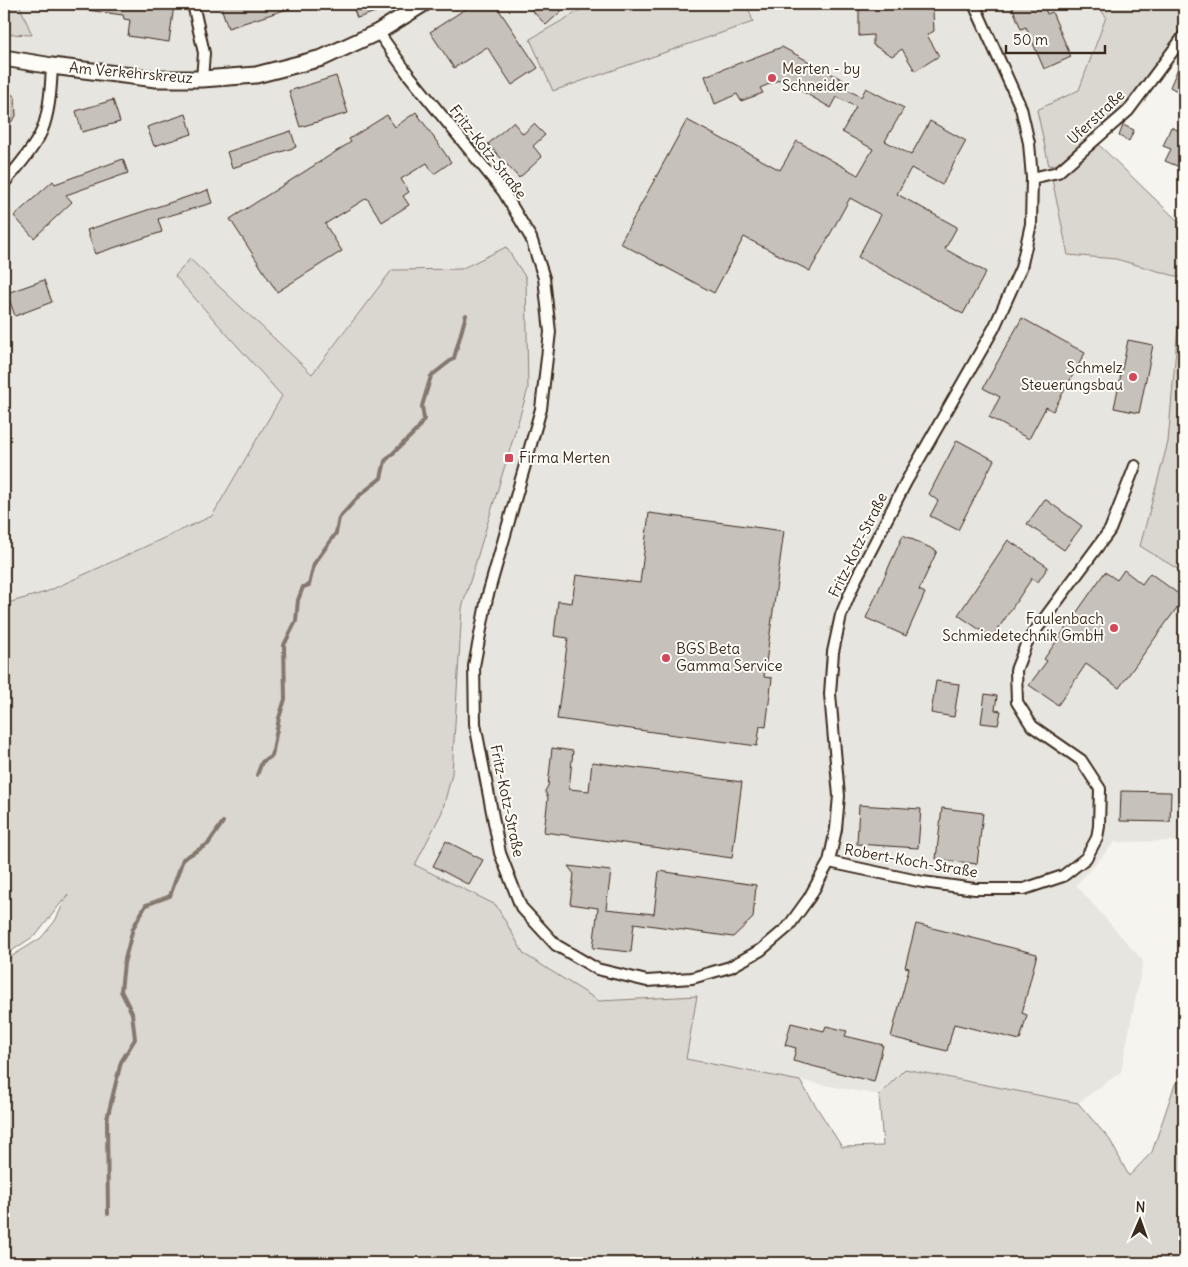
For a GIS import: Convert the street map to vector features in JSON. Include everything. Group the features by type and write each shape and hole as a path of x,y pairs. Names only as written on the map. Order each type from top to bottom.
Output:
{"street":[{"path":"193,4 204,53 202,79"},
{"name":"Am Verkehrskreuz","path":"4,58 156,79 202,79 256,75 322,58 378,32 423,4"},
{"name":"Fritz-Kotz-Straße","path":"378,32 408,74 503,191 531,238 544,278 550,332 541,409 487,598 474,666 475,724 500,853 520,907 556,945 597,969 647,981 692,978 730,967 762,950 788,927 809,898 829,862 836,829 839,796 830,694 833,652 842,615 856,579 906,482 994,328 1021,268 1031,224 1032,178 1029,143 1021,108 974,4"},
{"name":"Uferstraße","path":"1032,178 1058,172 1128,111 1184,36"},
{"path":"4,183 21,164 44,127 51,95 52,66"},
{"name":"Robert-Koch-Straße","path":"829,862 923,882 975,889 1024,889 1063,876 1086,858 1097,838 1100,826 1100,789 1081,760 1032,726 1017,702 1016,670 1028,642 1110,530 1135,466"}],"shaded area":[{"path":"4,4 1097,4 1106,16 1079,90 1037,110 1068,255 1116,259 1182,278 1168,442 1140,546 1184,573 1184,841 1115,842 1076,885 1143,961 1121,1072 1078,1103 906,1069 879,1095 686,1060 697,997 599,1001 524,954 496,905 415,865 442,812 452,774 462,608 528,389 506,247 461,269 392,270 312,374 190,259 176,277 283,396 212,516 46,592 4,604"},
{"path":"4,4 19,4 32,35 7,34 4,24"},
{"path":"591,4 747,4 753,22 553,91 530,39"},
{"path":"1097,4 1184,4 1184,27 1126,105 1057,164 1049,166 1037,110 1079,90 1106,17"},
{"path":"1098,144 1180,223 1184,215 1184,573 1140,546 1168,442 1182,278 1116,259 1068,255 1052,179"},
{"path":"506,247 526,278 528,389 462,608 452,774 442,812 415,865 496,905 524,954 599,1001 697,996 686,1059 800,1081 842,1147 883,1146 879,1095 905,1069 1078,1103 1110,1140 1129,1176 1152,1152 1175,1084 1184,1079 1184,1263 4,1263 4,961 41,938 55,921 68,894 37,934 4,956 4,604 46,592 212,516 282,396 175,276 190,259 312,374 392,270 461,269"}],"building":[{"path":"88,4 174,5 169,42 128,36 130,20 124,19 123,15 87,10"},
{"path":"220,4 297,4 297,6 228,28"},
{"path":"352,4 394,4 394,6 357,18"},
{"path":"473,4 495,4 538,68 512,85 487,47 454,68 430,32"},
{"path":"526,4 569,4 546,25"},
{"path":"880,4 919,4 933,11 934,31 927,35 939,56 915,71 902,49 892,56 873,45 873,35 859,36 859,9 882,8"},
{"path":"1011,4 1043,4 1047,14 1052,12 1071,57 1044,69 1026,27 1021,29"},
{"path":"782,47 845,81 843,87 861,97 866,88 904,108 885,141 911,155 930,121 966,141 942,185 911,168 897,194 957,227 945,249 986,272 963,314 858,257 881,215 850,198 810,271 744,237 714,293 620,243 687,120 780,170 797,141 858,175 873,149 842,132 856,107 837,97 831,108 781,79 760,88 763,93 741,101 737,94 715,104 705,76"},
{"path":"1184,54 1184,95 1170,87"},
{"path":"336,76 348,113 300,127 289,91"},
{"path":"4,88 15,97 16,116 4,131"},
{"path":"113,100 120,122 82,132 76,111"},
{"path":"416,112 451,162 434,174 427,163 401,179 409,192 403,196 409,205 382,222 367,198 325,224 342,251 277,292 230,219 351,142 349,139 387,115 395,127"},
{"path":"186,114 192,134 154,146 147,127"},
{"path":"513,122 523,134 534,124 545,135 533,146 542,157 519,178 488,144"},
{"path":"1123,125 1134,130 1129,141 1119,136"},
{"path":"1171,127 1184,133 1184,159 1181,157 1177,166 1165,161 1171,149 1163,146"},
{"path":"291,131 296,147 232,168 227,152"},
{"path":"123,159 128,173 66,195 72,202 34,238 14,216 53,181 55,184"},
{"path":"208,190 212,203 158,219 162,232 95,254 87,230"},
{"path":"44,280 52,302 15,316 7,293"},
{"path":"1022,318 1085,353 1053,411 1046,407 1029,439 989,417 1000,397 983,388"},
{"name":"Schmelz Steuerungsbau","path":"1128,340 1153,345 1139,413 1114,408"},
{"path":"957,440 994,460 958,530 930,516 938,501 929,494"},
{"path":"1045,499 1082,526 1064,550 1027,524"},
{"name":"BGS Beta Gamma Service","path":"649,513 784,531 764,677 772,678 766,727 760,726 757,746 557,719 568,638 554,636 558,601 572,603 576,575 640,583"},
{"path":"903,535 937,551 919,590 925,593 906,636 866,618"},
{"path":"1008,540 1048,567 1038,582 1032,578 992,638 958,615"},
{"name":"Faulenbach Schmiedetechnik GmbH","path":"1124,570 1142,584 1150,573 1184,598 1119,688 1086,664 1058,705 1029,685 1047,661 1044,659 1105,572 1117,580"},
{"path":"936,681 959,684 954,717 931,713"},
{"path":"985,694 997,696 995,710 1001,711 998,725 981,723"},
{"path":"552,748 573,751 569,789 589,791 592,762 742,782 732,858 544,832 548,798 545,791 548,786"},
{"path":"1121,791 1171,792 1170,822 1120,821"},
{"path":"859,805 921,809 918,848 857,844"},
{"path":"942,808 983,813 977,864 936,859"},
{"path":"446,841 483,860 469,885 433,866"},
{"path":"568,866 611,871 606,909 654,914 659,871 756,885 753,918 733,937 634,923 631,952 593,948 598,908 570,904 574,874"},
{"path":"916,924 1037,954 1022,1013 1027,1015 1020,1040 954,1024 947,1051 891,1037 909,968 905,967"},
{"path":"791,1023 824,1031 826,1026 847,1031 845,1036 883,1045 874,1082 793,1061 796,1048 785,1045"}],"waterway":[{"path":"257,775 262,762 272,756 279,718 285,699 284,645 296,621 298,600 303,587 309,585 314,564 336,533 339,518 360,495 381,478 385,461 417,430 424,419 422,406 431,376 454,358 466,315"},
{"path":"108,1214 107,1119 121,1062 135,1039 132,1013 121,991 124,963 133,928 146,905 170,896 183,859 208,844 223,822"}],"place":[{"name":"Merten - by Schneider","path":"772,78"},
{"name":"Schmelz Steuerungsbau","path":"1133,377"},
{"name":"Firma Merten","path":"509,458"},
{"name":"Faulenbach Schmiedetechnik GmbH","path":"1114,628"},
{"name":"BGS Beta Gamma Service","path":"666,658"}]}
